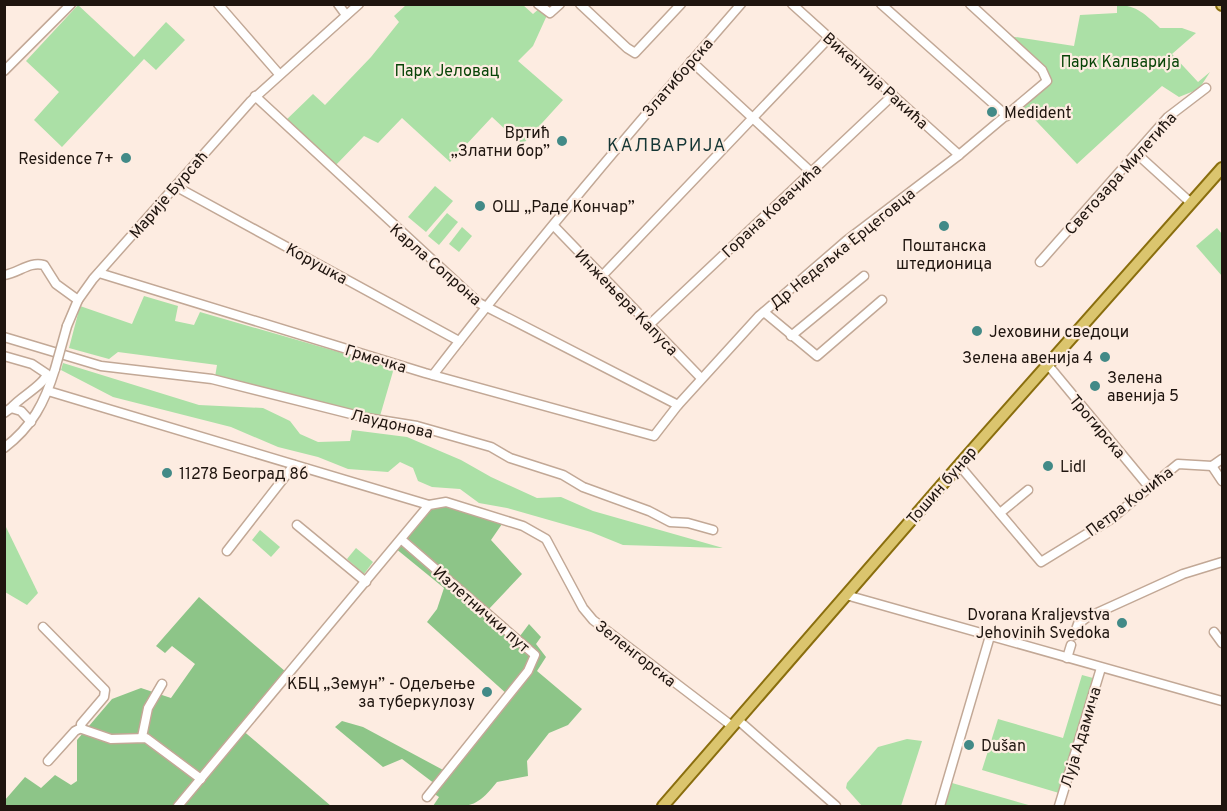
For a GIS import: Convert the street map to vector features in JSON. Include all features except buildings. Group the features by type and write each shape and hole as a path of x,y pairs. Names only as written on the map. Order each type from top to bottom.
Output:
{"main road":[{"name":"Тошин бунар","path":"663,807 1047,364 1222,168"}],"street":[{"path":"4,71 71,4"},
{"path":"218,4 279,74"},
{"path":"338,4 346,15"},
{"name":"Марије Бурсаћ","path":"4,448 31,422 48,391 67,326 78,300 99,273 255,96 359,4"},
{"path":"538,4 550,14 560,4"},
{"path":"580,4 631,52 638,52 681,4"},
{"name":"Златиборска","path":"432,375 615,149 741,4"},
{"name":"Викентија Ракића","path":"792,4 959,155"},
{"path":"881,4 1007,116"},
{"name":"Др Недељка Ерцеговца","path":"654,436 701,378 764,312 846,242 1041,88 1047,79 1042,70 970,4"},
{"path":"602,276 830,38"},
{"path":"692,61 811,172"},
{"name":"Светозара Милетића","path":"1040,262 1174,111 1206,88"},
{"name":"Горана Ковачића","path":"649,325 893,95"},
{"name":"Карла Сопрона","path":"255,96 387,221 486,307 678,405"},
{"path":"1136,153 1191,203"},
{"name":"Корушка","path":"175,186 459,340"},
{"name":"Инжењера Капуса","path":"554,225 701,378"},
{"path":"4,276 34,263 44,265 56,284 78,300"},
{"name":"Грмечка","path":"99,273 432,375 654,436"},
{"path":"791,336 864,276"},
{"path":"764,312 817,356 882,300"},
{"name":"Лаудонова","path":"4,337 101,366 212,379 367,418 417,426 491,447 510,458 563,475 583,487 649,511 670,522 688,523 713,530"},
{"path":"4,356 32,364 47,374 43,382 23,395 8,411"},
{"name":"Трогирска","path":"1047,364 1149,487"},
{"name":"Зеленгорска","path":"48,391 429,505 446,502 461,506 523,526 546,538 583,608 592,620 735,723 836,807"},
{"path":"8,411 21,411 31,422"},
{"path":"1222,459 1212,466 1222,481"},
{"path":"227,551 294,465"},
{"path":"959,465 1000,513 1028,490"},
{"name":"Петра Кочића","path":"1000,513 1041,562 1111,519 1178,465 1212,466"},
{"path":"178,807 429,505"},
{"path":"297,525 366,582"},
{"name":"Излетнички пут","path":"402,540 535,655 528,671 427,796"},
{"path":"1074,635 1078,624 1086,618 1183,574 1222,562"},
{"path":"846,594 1222,701"},
{"path":"43,627 105,690 105,695 81,724 81,728"},
{"path":"1214,632 1222,643"},
{"path":"940,807 990,636"},
{"path":"1066,658 1071,645"},
{"name":"Луја Адамича","path":"1059,807 1101,668"},
{"path":"142,737 148,708 162,684"},
{"path":"48,761 75,731 81,728 111,739 142,737 201,779"}],"green space":[{"path":"78,5 134,57 166,22 185,40 156,70 144,59 62,147 34,120 59,92 26,61"},
{"name":"Парк Јеловац","path":"406,5 523,5 533,14 541,7 548,13 533,46 518,61 563,100 522,145 492,117 450,162 402,118 378,143 364,136 332,169 283,123 313,94 325,105 371,57 399,22 394,16"},
{"name":"Парк Калварија","path":"1117,5 1136,9 1160,28 1182,28 1196,33 1172,54 1198,82 1210,72 1199,89 1179,97 1162,86 1077,164 1020,104 1047,81 1009,36 1074,46 1080,15 1117,13"},
{"path":"435,186 453,201 426,232 408,217"},
{"path":"447,213 458,222 439,245 428,236"},
{"path":"462,227 472,236 459,252 449,244"},
{"path":"1217,228 1222,234 1222,276 1196,246"},
{"path":"144,296 178,306 175,321 194,325 200,312 394,368 380,416 215,377 217,365 118,352 109,359 69,348 80,306 132,324"},
{"path":"63,363 199,405 263,408 290,421 300,434 318,442 350,441 352,430 407,437 461,460 537,498 561,497 593,511 723,548 623,545 591,532 507,508 479,503 460,489 432,487 418,481 413,468 400,462 388,472 348,469 318,457 278,447 231,427 113,397 61,370"},
{"path":"436,502 502,524 491,540 522,574 488,610 520,636 529,624 541,637 536,644 546,657 537,671 582,709 568,725 549,733 527,761 528,776 497,782 482,798 463,806 433,806 439,797 430,791 435,784 402,759 383,767 335,727 342,721 363,727 445,771 508,695 427,622 437,609 444,588 395,548"},
{"path":"5,525 38,593 27,605 5,592"},
{"path":"260,530 280,547 271,557 252,540"},
{"path":"356,548 373,562 364,574 347,559"},
{"path":"199,597 286,672 241,729 331,806 5,806 5,800 25,777 41,788 55,775 71,785 77,781 77,740 112,699 141,688 171,698 195,664 172,646 165,653 156,646"},
{"path":"1082,675 1093,678 1059,793 982,770 998,719 1063,738"},
{"path":"907,739 922,741 901,806 862,806 846,788 847,783 878,747"},
{"path":"952,783 1032,806 945,806"}],"place":[{"name":"Medident","path":"992,112"},
{"name":"Вртић „Златни бор”","path":"562,141"},
{"name":"Residence 7+","path":"126,158"},
{"name":"ОШ „Раде Кончар”","path":"480,206"},
{"name":"Поштанска штедионица","path":"944,226"},
{"name":"Јеховини сведоци","path":"977,331"},
{"name":"Зелена авенија 4","path":"1105,357"},
{"name":"Зелена авенија 5","path":"1095,386"},
{"name":"Lidl","path":"1048,466"},
{"name":"11278 Београд 86","path":"167,473"},
{"name":"Dvorana Kraljevstva Jehovinih Svedoka","path":"1122,623"},
{"name":"КБЦ „Земун” - Одељење за туберкулозу","path":"487,692"},
{"name":"Dušan","path":"969,745"}],"district":[{"name":"КАЛВАРИЈА","path":"667,145"}]}
